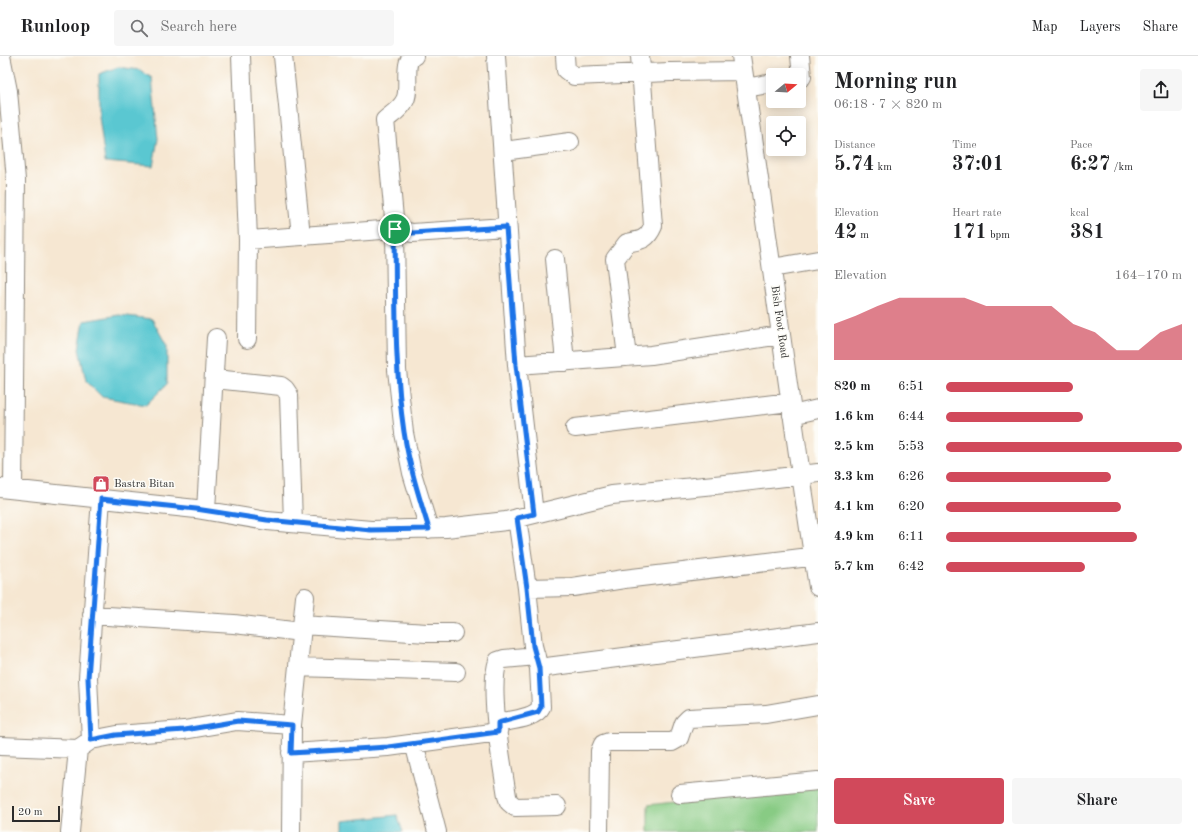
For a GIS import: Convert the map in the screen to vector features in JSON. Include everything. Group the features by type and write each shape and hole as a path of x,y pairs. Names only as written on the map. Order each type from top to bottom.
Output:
{"street":[{"path":"1,56 8,91 16,180 8,251 6,489 206,510 293,523 371,530 429,529 491,523 612,495 735,484 818,472"},
{"path":"241,56 248,240 247,339"},
{"path":"283,56 301,236"},
{"path":"291,753 414,744 498,727 538,712 541,707 537,662 533,646 527,588 526,516 496,56"},
{"path":"565,56 566,70 574,76 641,64 743,72 766,80"},
{"path":"800,56 804,68"},
{"path":"410,58 408,92 406,99 401,107 385,120 395,229 397,370 404,433 409,459 429,529"},
{"path":"627,357 616,260 627,243 640,240 649,235 653,226 641,64"},
{"name":"Bish Foot Road","path":"743,72 772,268 800,475 816,557 818,587"},
{"path":"503,150 570,142"},
{"path":"248,240 395,229 412,233 506,227"},
{"path":"555,259 564,362"},
{"path":"772,268 818,260"},
{"path":"516,365 651,355 781,335"},
{"path":"206,510 215,380 216,338"},
{"path":"215,380 281,386 285,389 289,396 293,523"},
{"path":"575,428 791,409 818,409"},
{"path":"70,832 85,745 92,615 101,499"},
{"path":"527,588 573,587 624,579 816,557"},
{"path":"290,832 292,725 305,597"},
{"path":"92,615 302,628 453,633"},
{"path":"557,806 515,807 509,802 498,727 495,688 496,668 498,661 504,659 537,662 818,632"},
{"path":"298,667 456,672"},
{"path":"599,832 600,751 603,744 609,742 672,742 679,738 684,723 689,718 766,714 818,705"},
{"path":"0,746 85,745 116,735 184,730 238,721 292,725"},
{"path":"414,744 437,832"},
{"path":"680,794 818,781"}],"green space":[{"path":"818,786 818,832 648,832 648,805"}],"water":[{"path":"118,67 140,70 152,78 158,139 153,166 105,162 99,116 99,74"},
{"path":"119,315 152,319 167,346 167,384 146,405 102,397 86,381 79,349 84,321"},
{"path":"397,815 403,832 342,832 342,821"}],"place":[{"name":"Bastra Bitan","path":"101,484"}],"route":[{"path":"506,227 516,365 534,514 517,518 527,588 533,646 539,668 541,707 538,712 533,715 498,723 498,732 388,747 291,753 292,725 238,721 184,730 116,735 91,740 88,678 101,499 196,509 267,520 371,530 429,529 412,472 404,433 397,370 395,229 412,233 506,227"}]}
